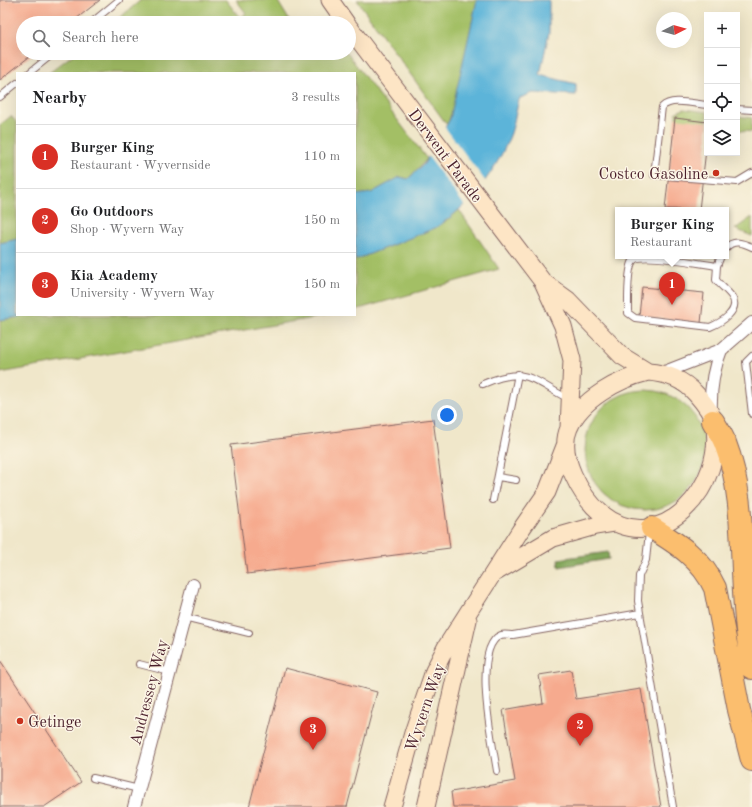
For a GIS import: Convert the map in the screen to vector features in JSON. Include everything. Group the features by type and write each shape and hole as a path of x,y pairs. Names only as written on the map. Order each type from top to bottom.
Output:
{"highway":[{"path":"712,418 725,442 731,461 736,488 741,531 747,636 752,668"},
{"path":"651,528 691,554 703,567 712,582 721,614 739,710 752,760"}],"street":[{"path":"330,0 341,16"},
{"name":"Derwent Parade","path":"356,36 540,278 563,326 572,360 571,399 567,435"},
{"name":"Derwent Parade","path":"540,278 568,300 622,356 655,373 681,382 694,392 712,418"},
{"path":"721,350 710,387 712,418 716,443 713,463 703,488 686,507 663,523 651,528 630,527 614,523 596,510 573,477 568,463 567,435 579,413 603,390 629,377 655,373 721,350 752,323"},
{"name":"Wyvern Way","path":"392,807 413,733 434,671 446,647 520,531 547,492 567,435"},
{"name":"Wyvern Way","path":"494,573 553,538 595,526 614,523"},
{"name":"Andressey Way","path":"134,807 193,585"},
{"name":"Wyvern Way","path":"426,807 469,613"}],"lane":[{"path":"100,16 119,0"},
{"path":"30,72 45,60"},
{"path":"0,97 16,84"},
{"path":"704,105 677,102 666,103 662,107 654,175 737,182 752,173"},
{"path":"740,109 752,110"},
{"path":"729,245 738,242 752,247"},
{"path":"636,259 632,261 628,313 635,318 710,327 729,317 733,305 732,298 716,280 717,266 720,259"},
{"path":"666,259 717,266"},
{"path":"752,356 746,362 752,414"},
{"path":"483,384 500,377 518,374 527,376 571,399"},
{"path":"493,500 518,374"},
{"path":"498,477 516,480"},
{"path":"651,528 646,560 639,576 637,589 673,807"},
{"path":"497,771 484,677 486,656 495,639 501,634 513,635 640,613"},
{"path":"184,616 249,633"},
{"path":"139,664 170,672"},
{"path":"93,778 139,789"}],"green space":[{"path":"141,0 226,0 238,16 122,16"},
{"path":"236,0 277,0 287,16 242,16 246,13"},
{"path":"357,0 477,0 453,109 447,125"},
{"path":"66,60 352,60 427,159 408,179 400,177 371,193 356,195 356,72 50,72"},
{"path":"684,109 704,112 704,127 676,121 676,112"},
{"path":"11,116 16,122 16,239 0,243 0,125"},
{"path":"740,116 752,118 752,132 740,130"},
{"path":"459,210 499,269 356,310 356,260 435,228"},
{"path":"752,217 752,236 735,229"},
{"path":"25,316 324,316 0,373 0,320"},
{"path":"645,390 668,394 687,408 701,427 705,450 701,473 687,492 668,506 645,510 622,506 603,492 589,473 585,450 589,427 603,408 622,394"},
{"path":"608,552 609,559 559,567 558,559"}],"water":[{"path":"477,0 549,0 549,32 540,75 576,84 576,95 533,93 520,98 511,133 498,160 490,174 459,210 435,228 356,260 356,195 371,193 400,177 408,179 424,164 450,119"},
{"path":"16,239 16,316 25,316 0,320 0,243"}],"pier":[{"path":"444,126 486,182 465,206 427,155"}],"building":[{"path":"0,0 100,0 80,16 16,16 16,60 25,60 0,80"},
{"path":"675,118 704,122 704,156 705,156 699,207 665,207"},
{"path":"642,287 704,293 701,323 639,316"},
{"path":"433,419 450,548 247,574 231,445"},
{"name":"Getinge","path":"0,660 81,782 44,807 0,807"},
{"path":"285,668 377,692 347,807 249,807"},
{"path":"571,670 576,699 641,689 661,807 453,807 451,792 515,781 503,710 543,703 539,675"}],"place":[{"name":"Costco Gasoline","path":"716,173"},
{"name":"Burger King","path":"672,305"},
{"name":"Getinge","path":"20,721"},
{"name":"Go Outdoors","path":"580,746"},
{"name":"Kia Academy","path":"313,750"}]}
